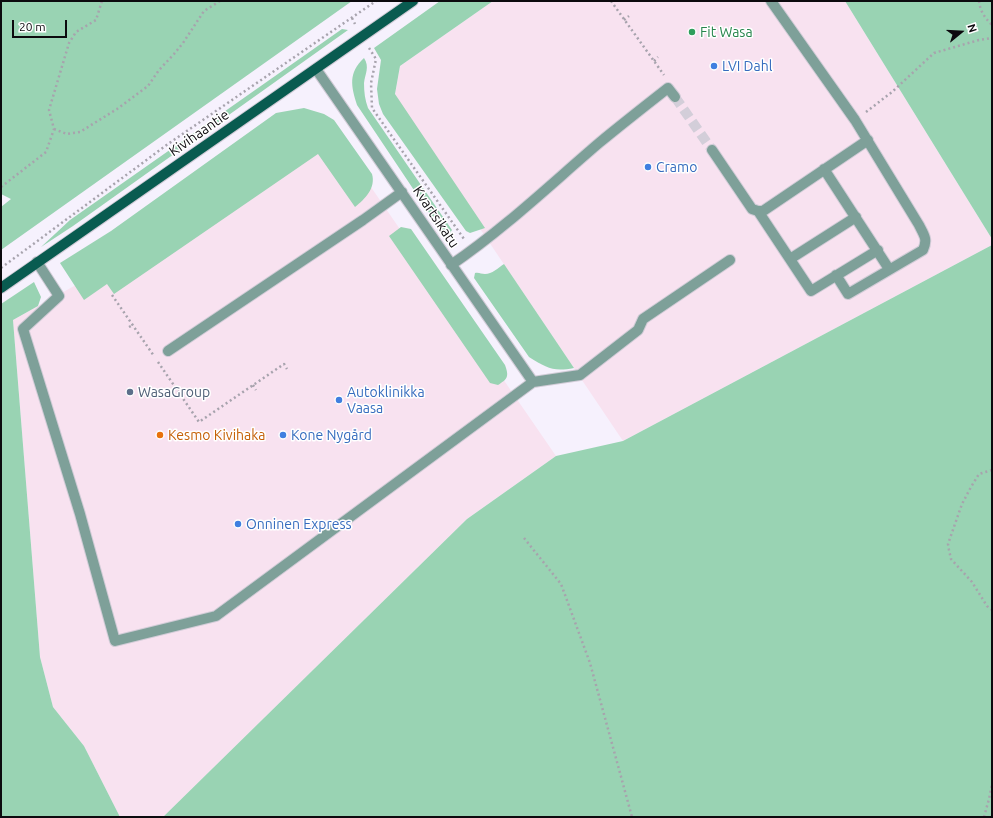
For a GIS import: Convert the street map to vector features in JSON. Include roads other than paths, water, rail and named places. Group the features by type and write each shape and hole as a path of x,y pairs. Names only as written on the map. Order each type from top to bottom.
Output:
{"main road":[{"name":"Kivihaantie","path":"1,288 413,1"}],"street":[{"path":"772,1 868,140 919,225 926,243 923,250 848,294 836,275"},
{"name":"Kvartsikatu","path":"316,69 533,382"},
{"path":"451,265 472,250 550,186 600,142 668,88 675,98"},
{"path":"712,150 752,209 763,211 868,140"},
{"path":"824,169 890,269"},
{"path":"168,351 402,192"},
{"path":"758,211 811,291 878,250"},
{"path":"790,259 856,217"},
{"path":"37,262 59,296 23,329 80,514 115,641 216,616 533,382 580,375 638,330 643,319 730,260"}],"tunnel":[{"path":"675,97 712,150"}],"place":[{"name":"Fit Wasa","path":"692,32"},
{"name":"LVI Dahl","path":"714,66"},
{"name":"Cramo","path":"648,167"},
{"name":"WasaGroup","path":"130,392"},
{"name":"Autoklinikka Vaasa","path":"339,400"},
{"name":"Kesmo Kivihaka","path":"160,435"},
{"name":"Kone Nygård","path":"283,435"},
{"name":"Onninen Express","path":"238,524"}]}
